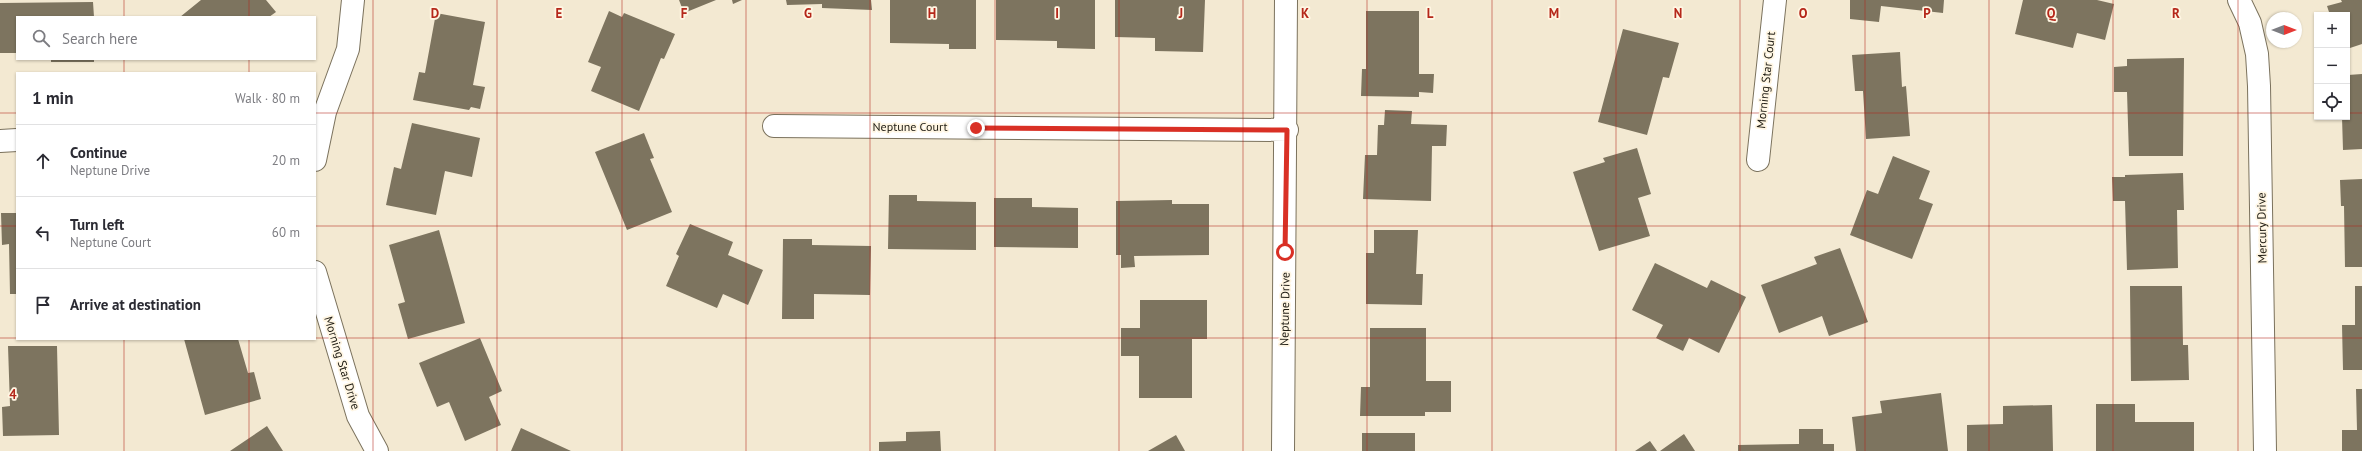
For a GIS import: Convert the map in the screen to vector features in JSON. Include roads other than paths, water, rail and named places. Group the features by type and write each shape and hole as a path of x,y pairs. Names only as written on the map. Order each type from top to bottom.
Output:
{"street":[{"path":"316,148 317,137 325,112 348,49 353,0"},
{"name":"Neptune Drive","path":"1283,451 1287,130 1286,0"},
{"name":"Morning Star Court","path":"1758,160 1774,0"},
{"name":"Mercury Drive","path":"2241,4 2250,23 2257,54 2259,86 2265,451"},
{"name":"Neptune Court","path":"774,126 1287,130"},
{"path":"0,140 16,140"},
{"name":"Morning Star Drive","path":"316,275 358,416 377,451"}]}
